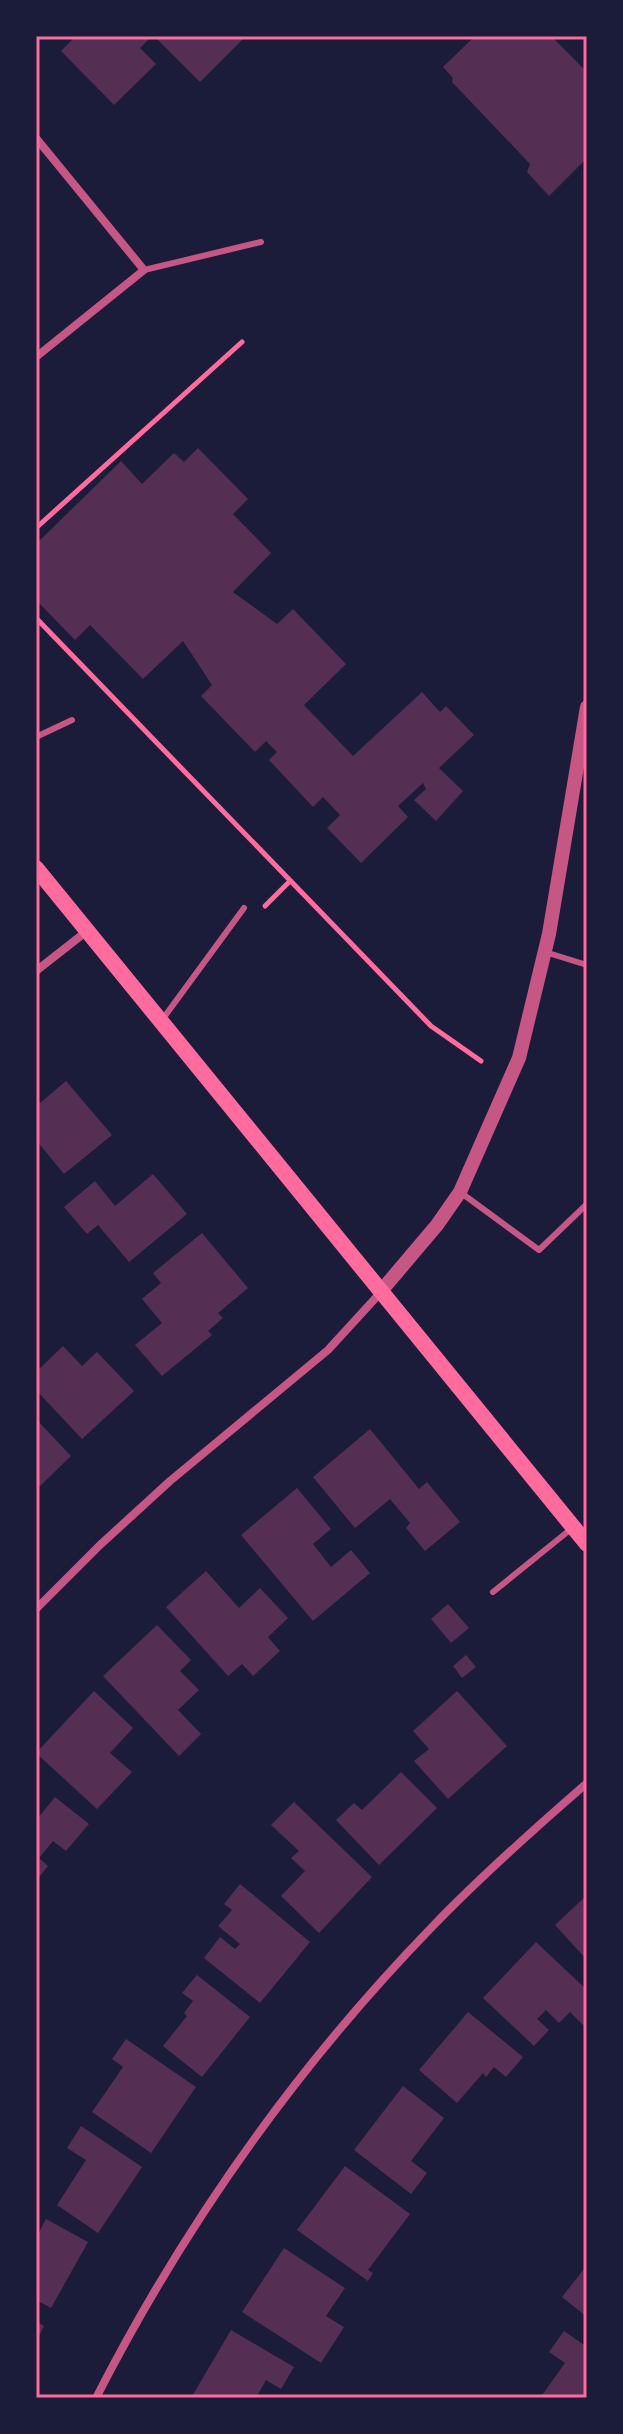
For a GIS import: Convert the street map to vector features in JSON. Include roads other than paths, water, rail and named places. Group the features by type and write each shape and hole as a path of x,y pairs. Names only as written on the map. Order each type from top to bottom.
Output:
{"main road":[{"path":"36,868 587,1544"}],"street":[{"path":"36,138 144,270 36,357"},
{"path":"36,1609 146,1503 328,1350 437,1225 460,1192 519,1058 580,784 587,707"},
{"path":"36,971 88,930"},
{"path":"96,2398 160,2282 258,2134 298,2080 373,1990 431,1927 514,1846 587,1783"}],"lane":[{"path":"144,270 261,242"},
{"path":"36,737 72,720"},
{"path":"162,1020 244,908"},
{"path":"545,952 587,965"},
{"path":"460,1192 539,1250 587,1204"},
{"path":"493,1592 573,1527"}]}
